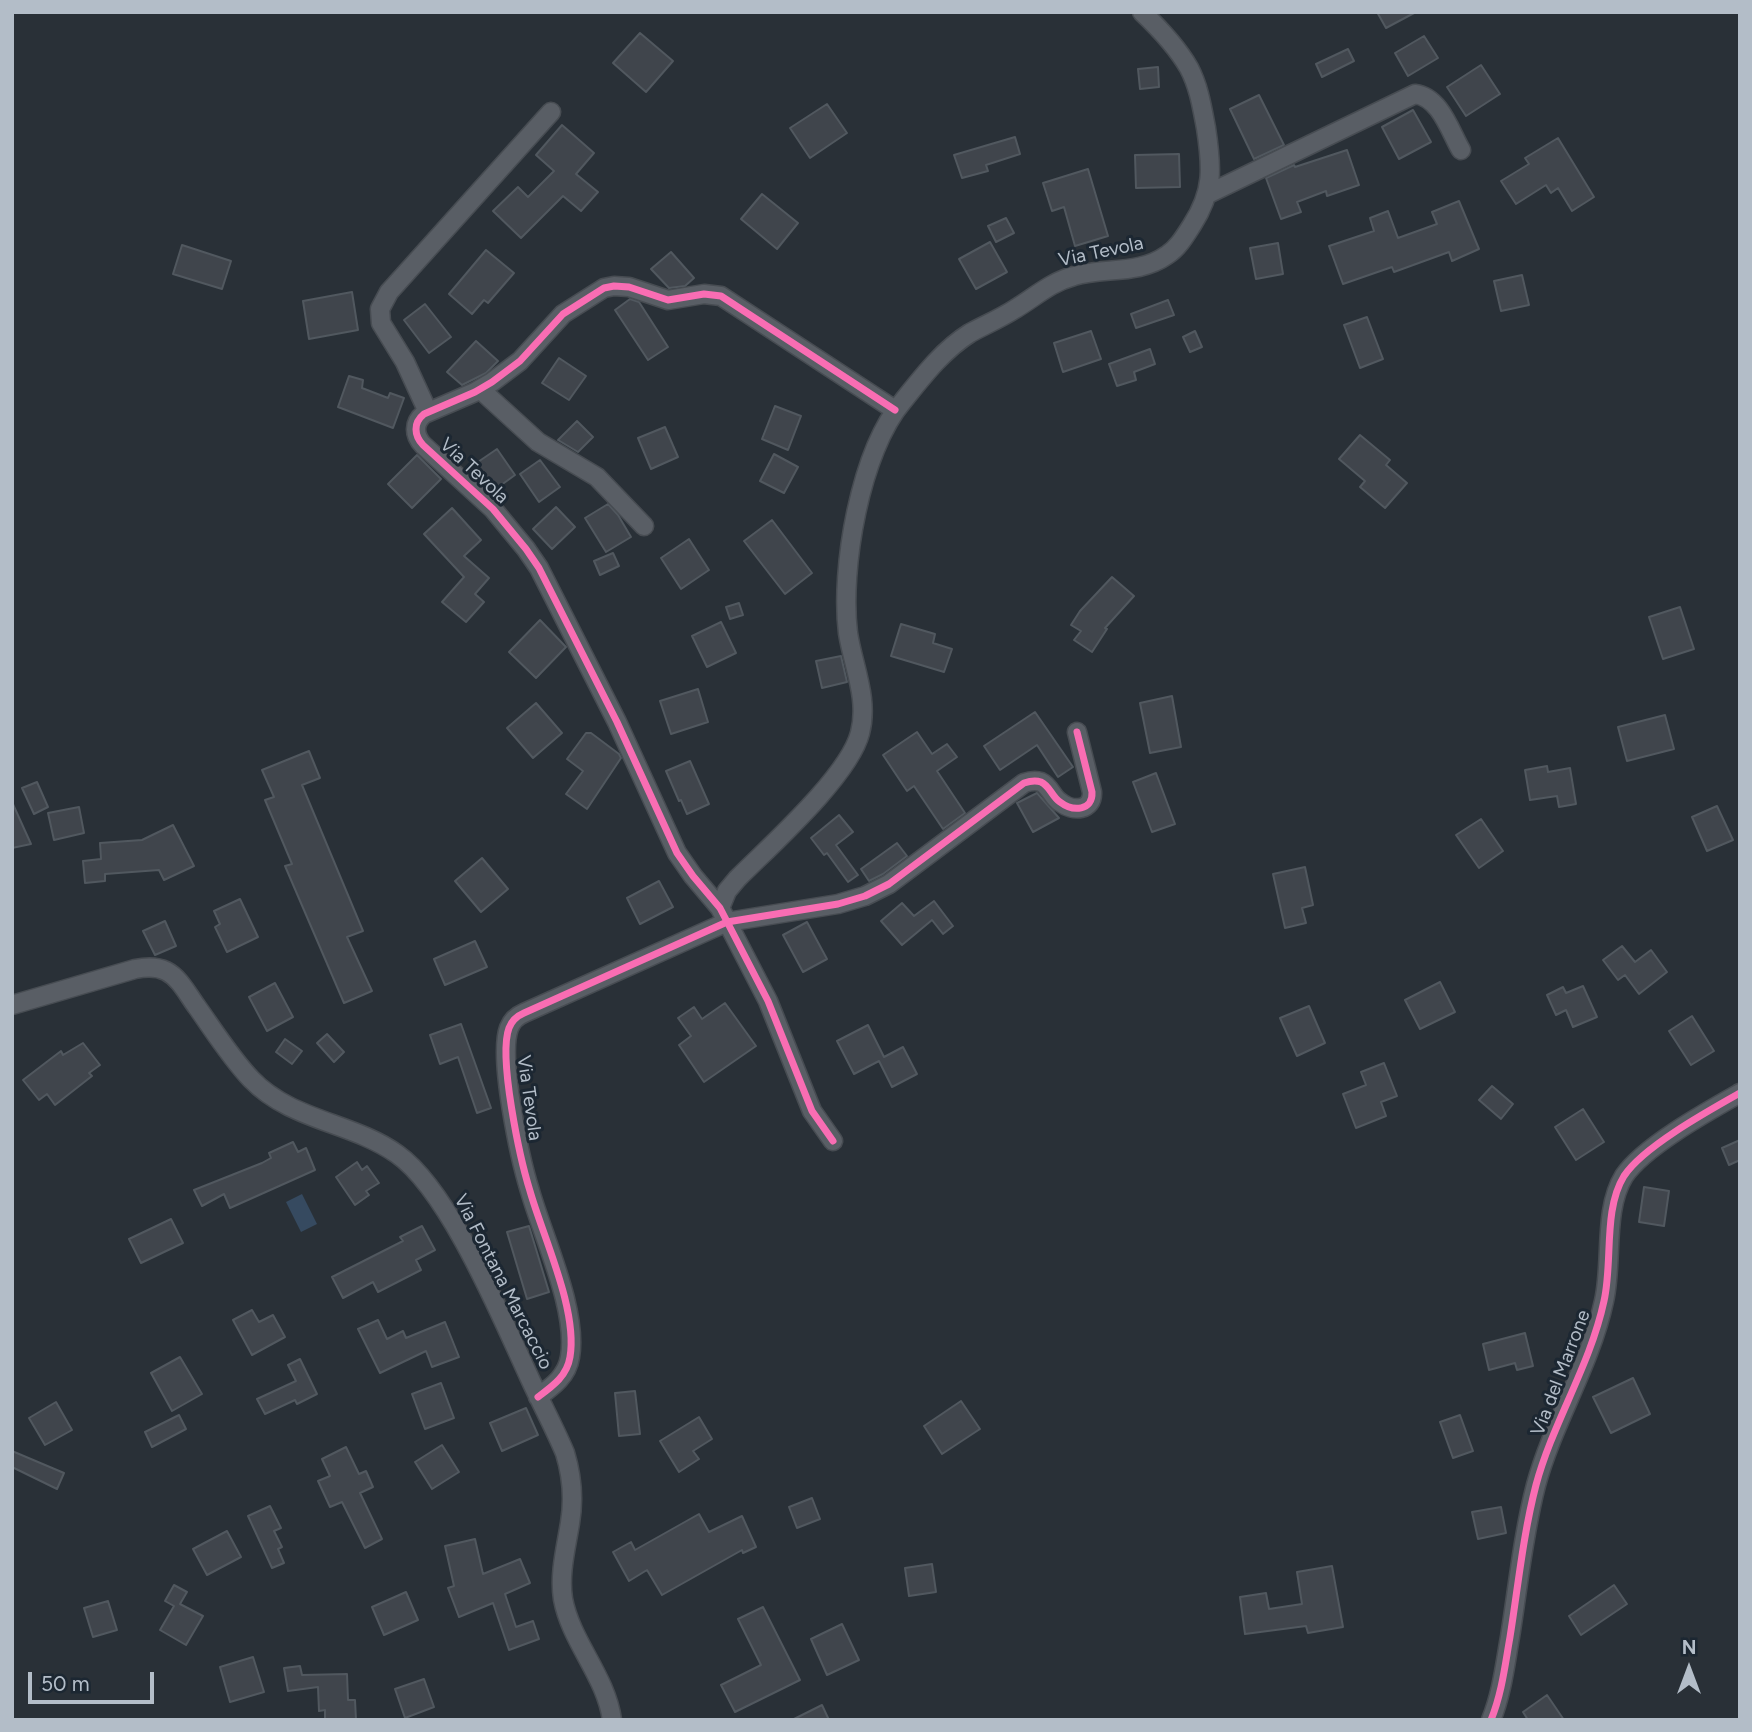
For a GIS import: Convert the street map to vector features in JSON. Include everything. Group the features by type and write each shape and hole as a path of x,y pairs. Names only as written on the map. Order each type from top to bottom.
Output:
{"street":[{"name":"Via Tevola","path":"723,915 732,885 841,769 859,737 863,717 862,700 848,634 847,586 854,528 863,488 876,447 895,410 934,363 956,343 1051,285 1081,274 1146,265 1166,256 1186,234 1208,194 1210,156 1196,85 1177,50 1142,12"},
{"path":"1208,194 1415,94 1425,96 1433,102 1461,150"},
{"path":"551,112 381,304 379,314 383,327 405,362 428,412 481,390 520,361 563,314 599,291 619,285 664,300 708,294 721,296 895,410"},
{"path":"481,390 538,442 597,477 644,526"},
{"name":"Via Tevola","path":"428,412 416,423 419,441 483,499 526,549 555,597 677,853 723,915 768,1001 808,1103 833,1141"},
{"name":"Via Tevola","path":"538,1397 559,1380 566,1369 570,1355 570,1337 564,1301 521,1157 508,1072 507,1038 510,1025 524,1013 723,915 838,904 873,893 1028,782 1043,783 1057,800 1065,805 1077,808 1088,806 1091,792 1077,732"},
{"name":"Via Fontana Marcaccio","path":"12,1005 135,969 153,967 169,972 245,1073 262,1090 304,1115 379,1143 413,1167 443,1207 460,1237 562,1446 571,1475 572,1509 562,1573 564,1599 571,1627 605,1695 612,1720"},
{"name":"Via del Marrone","path":"1491,1720 1502,1683 1537,1482 1586,1362 1605,1297 1612,1215 1618,1190 1632,1166 1648,1150 1740,1093"}],"water":[{"path":"302,1194 317,1224 301,1232 286,1202"}],"building":[{"path":"1377,12 1416,12 1386,28"},
{"path":"640,33 673,61 646,92 613,63"},
{"path":"1424,36 1438,58 1408,76 1395,53"},
{"path":"1348,49 1354,61 1322,77 1316,64"},
{"path":"1481,65 1500,94 1466,116 1447,87"},
{"path":"1158,67 1159,87 1140,89 1138,69"},
{"path":"1259,95 1284,145 1254,159 1230,109"},
{"path":"827,104 847,133 810,158 790,128"},
{"path":"1413,110 1431,142 1399,159 1382,127"},
{"path":"562,125 594,153 576,174 598,192 581,211 563,196 521,238 493,211 518,187 528,197 554,171 536,155"},
{"path":"1015,137 1020,154 986,165 988,171 962,178 954,155"},
{"path":"1558,138 1594,197 1572,211 1558,188 1551,193 1546,185 1516,204 1501,181 1529,164 1525,158"},
{"path":"1347,150 1359,185 1327,196 1326,191 1297,202 1301,212 1281,219 1266,178 1294,165 1295,167"},
{"path":"1179,154 1180,187 1136,188 1135,155"},
{"path":"1088,169 1108,236 1075,246 1064,207 1052,211 1043,183"},
{"path":"762,194 798,223 777,249 741,219"},
{"path":"1459,201 1479,249 1452,261 1449,252 1394,272 1392,267 1343,284 1329,246 1374,231 1370,218 1388,211 1398,238 1437,224 1432,212"},
{"path":"1006,218 1014,233 996,242 988,226"},
{"path":"990,242 1007,272 976,289 959,259"},
{"path":"1278,243 1283,274 1256,279 1250,248"},
{"path":"182,245 231,261 222,289 173,274"},
{"path":"486,250 514,273 488,303 484,300 472,314 449,294"},
{"path":"671,252 694,278 685,286 669,288 651,269"},
{"path":"1522,275 1529,305 1501,311 1494,281"},
{"path":"352,292 358,330 309,339 303,301"},
{"path":"630,299 639,302 668,347 648,360 615,310"},
{"path":"1168,300 1174,315 1136,328 1131,314"},
{"path":"425,304 451,337 429,353 404,320"},
{"path":"1367,317 1383,359 1360,368 1344,325"},
{"path":"1091,331 1101,359 1063,372 1054,343"},
{"path":"1195,331 1202,347 1190,352 1183,337"},
{"path":"476,341 498,361 486,373 462,385 447,372"},
{"path":"1150,349 1155,364 1134,372 1136,380 1117,386 1109,364"},
{"path":"559,358 586,376 569,400 542,383"},
{"path":"349,376 363,380 362,388 388,398 390,393 404,398 393,428 338,407"},
{"path":"775,406 801,416 788,450 762,439"},
{"path":"577,421 593,437 578,452 558,440"},
{"path":"665,427 678,457 651,469 638,438"},
{"path":"1360,435 1390,460 1386,465 1407,483 1385,508 1360,487 1365,481 1339,459"},
{"path":"497,449 515,475 493,491 475,464"},
{"path":"774,454 798,467 784,493 760,481"},
{"path":"417,455 441,479 412,508 388,484"},
{"path":"540,460 560,487 539,502 520,474"},
{"path":"608,504 631,537 606,552 585,518"},
{"path":"556,507 575,527 552,549 533,529"},
{"path":"452,508 481,540 464,556 489,578 475,594 484,602 466,622 442,602 464,577 424,534"},
{"path":"772,520 812,573 785,594 744,541"},
{"path":"689,539 709,570 681,589 661,558"},
{"path":"613,553 619,566 600,575 594,561"},
{"path":"1112,577 1134,596 1105,628 1107,629 1092,652 1074,640 1081,631 1071,625 1080,611"},
{"path":"739,603 743,615 730,619 726,607"},
{"path":"1680,607 1694,649 1663,659 1649,617"},
{"path":"540,620 566,647 536,678 509,652"},
{"path":"721,622 736,653 707,667 692,636"},
{"path":"901,624 935,634 933,643 952,649 944,672 891,656"},
{"path":"841,656 847,682 822,688 816,661"},
{"path":"698,689 708,722 671,734 660,701"},
{"path":"1172,696 1181,747 1150,753 1140,703"},
{"path":"536,703 562,733 533,758 507,728"},
{"path":"1035,712 1073,767 1058,777 1037,745 1000,770 984,746"},
{"path":"1665,715 1674,749 1627,761 1618,727"},
{"path":"917,732 932,754 947,744 957,757 937,771 965,813 943,829 914,786 907,791 883,755"},
{"path":"586,733 591,733 621,758 587,809 566,794 583,771 567,759"},
{"path":"309,751 320,778 302,785 363,931 347,937 372,991 344,1003 285,866 292,864 265,800 274,797 262,770"},
{"path":"690,761 709,804 687,814 666,771"},
{"path":"1547,766 1548,772 1570,768 1576,804 1559,807 1557,796 1530,800 1525,770"},
{"path":"1156,773 1175,824 1152,832 1133,782"},
{"path":"37,782 48,807 34,814 22,788"},
{"path":"1037,793 1059,818 1033,832 1017,803"},
{"path":"12,802 31,844 12,848"},
{"path":"1717,806 1733,840 1707,851 1692,817"},
{"path":"79,807 84,833 54,840 48,813"},
{"path":"839,815 853,832 836,845 858,875 848,882 827,853 824,855 811,838"},
{"path":"1481,819 1503,851 1479,868 1456,835"},
{"path":"173,825 194,866 164,880 159,870 105,874 105,881 85,883 83,861 101,859 100,843 142,840"},
{"path":"897,843 907,856 869,881 861,869"},
{"path":"482,858 508,889 481,912 455,881"},
{"path":"1305,867 1313,905 1302,908 1306,923 1285,928 1273,874"},
{"path":"659,881 673,907 640,924 627,898"},
{"path":"240,899 258,937 227,952 215,927 220,924 214,911"},
{"path":"934,901 953,926 943,934 932,920 902,945 881,921 902,903 914,916"},
{"path":"165,921 176,946 155,955 143,931"},
{"path":"807,922 827,959 803,972 783,935"},
{"path":"475,941 487,967 445,985 434,959"},
{"path":"1622,946 1635,962 1651,950 1667,972 1639,994 1625,975 1618,980 1603,960"},
{"path":"1440,982 1455,1012 1420,1029 1405,1000"},
{"path":"275,983 293,1017 267,1031 249,997"},
{"path":"1583,986 1597,1017 1573,1027 1566,1010 1556,1015 1547,995 1563,987 1566,993"},
{"path":"725,1003 756,1046 704,1082 679,1045 691,1036 678,1018 694,1007 702,1019"},
{"path":"1309,1006 1325,1043 1297,1056 1280,1018"},
{"path":"1692,1016 1714,1051 1691,1065 1669,1031"},
{"path":"461,1024 491,1108 477,1113 458,1057 440,1064 430,1035"},
{"path":"868,1025 884,1057 903,1047 917,1074 892,1087 879,1061 854,1074 837,1041"},
{"path":"327,1034 344,1052 334,1062 317,1043"},
{"path":"285,1039 302,1051 292,1064 276,1052"},
{"path":"83,1043 100,1065 89,1073 92,1076 55,1105 47,1094 39,1100 23,1080 61,1051 63,1055"},
{"path":"1384,1063 1397,1096 1381,1102 1386,1116 1356,1128 1343,1094 1366,1085 1361,1072"},
{"path":"1492,1086 1513,1104 1501,1119 1479,1100"},
{"path":"1583,1109 1604,1142 1576,1160 1555,1127"},
{"path":"1740,1140 1740,1160 1729,1165 1722,1148"},
{"path":"293,1142 298,1152 306,1148 315,1170 230,1208 224,1194 202,1206 194,1190 262,1163 271,1158 269,1153"},
{"path":"357,1162 362,1170 367,1166 379,1183 366,1191 369,1195 355,1205 336,1177"},
{"path":"1644,1187 1669,1191 1664,1226 1639,1222"},
{"path":"171,1219 183,1243 141,1263 129,1239"},
{"path":"422,1226 435,1250 416,1260 421,1270 378,1292 373,1282 343,1298 332,1277 403,1241 400,1237"},
{"path":"529,1226 549,1292 527,1299 507,1232"},
{"path":"252,1310 259,1322 273,1315 285,1337 252,1355 233,1320"},
{"path":"378,1320 387,1339 403,1331 406,1338 445,1322 459,1357 432,1367 426,1351 380,1373 358,1329"},
{"path":"1525,1333 1533,1366 1517,1370 1515,1363 1489,1370 1483,1344"},
{"path":"180,1357 202,1394 172,1411 151,1373"},
{"path":"300,1359 317,1394 297,1404 295,1400 265,1414 257,1399 296,1381 288,1365"},
{"path":"1633,1378 1650,1414 1611,1433 1593,1397"},
{"path":"441,1383 454,1418 425,1429 412,1394"},
{"path":"635,1391 640,1434 619,1436 615,1393"},
{"path":"961,1401 980,1429 942,1454 924,1426"},
{"path":"56,1402 72,1430 45,1445 29,1418"},
{"path":"526,1408 538,1435 502,1451 490,1423"},
{"path":"179,1415 186,1429 152,1447 145,1432"},
{"path":"1460,1415 1473,1451 1453,1458 1440,1422"},
{"path":"699,1417 712,1439 693,1451 699,1459 679,1472 660,1441"},
{"path":"442,1445 459,1472 432,1489 415,1462"},
{"path":"346,1447 359,1474 366,1471 373,1487 360,1493 382,1539 365,1548 342,1502 330,1507 318,1481 330,1476 322,1459"},
{"path":"12,1451 64,1473 57,1489 12,1467"},
{"path":"812,1498 820,1519 797,1528 789,1507"},
{"path":"270,1506 281,1528 274,1531 282,1547 278,1549 284,1563 272,1568 248,1516"},
{"path":"1501,1507 1506,1533 1478,1539 1472,1512"},
{"path":"699,1514 709,1532 742,1516 756,1547 743,1553 742,1550 662,1595 647,1570 629,1581 613,1552 631,1542 635,1550"},
{"path":"227,1531 241,1557 207,1575 193,1549"},
{"path":"475,1539 483,1574 520,1559 530,1583 505,1594 516,1627 533,1621 539,1639 509,1650 493,1603 459,1617 448,1588 454,1586 445,1546"},
{"path":"932,1564 936,1592 909,1596 905,1568"},
{"path":"1332,1566 1343,1627 1308,1633 1306,1626 1245,1634 1240,1597 1266,1593 1269,1609 1302,1604 1297,1572"},
{"path":"174,1585 187,1592 180,1604 203,1616 186,1645 160,1630 174,1606 165,1601"},
{"path":"1614,1585 1627,1604 1581,1635 1569,1616"},
{"path":"406,1592 418,1620 384,1635 372,1607"},
{"path":"108,1601 117,1630 93,1637 84,1608"},
{"path":"763,1607 800,1680 735,1712 721,1685 761,1665 738,1619"},
{"path":"842,1624 859,1660 827,1675 811,1639"},
{"path":"253,1657 264,1692 230,1702 220,1667"},
{"path":"300,1666 302,1675 347,1674 348,1700 355,1700 356,1720 325,1720 325,1710 319,1711 318,1687 288,1691 284,1668"},
{"path":"424,1679 434,1707 405,1718 395,1689"},
{"path":"1547,1695 1564,1720 1528,1720 1523,1712"},
{"path":"822,1705 829,1720 792,1720"}],"cycle path":[{"path":"833,1141 812,1111 768,1001 720,908 677,853 617,722 539,568 493,509 423,445 416,429 424,414 492,382 520,361 563,314 604,288 614,286 629,287 668,300 704,294 721,296 895,410"},
{"path":"538,1397 554,1385 566,1370 571,1338 564,1296 530,1191 516,1133 506,1061 506,1042 513,1021 524,1013 727,922 838,904 865,896 889,884 1024,783 1041,782 1065,805 1076,808 1086,806 1092,792 1077,732"},
{"path":"1491,1720 1503,1679 1524,1542 1536,1485 1590,1348 1604,1301 1611,1220 1617,1190 1624,1176 1646,1153 1677,1130 1740,1093"}]}
